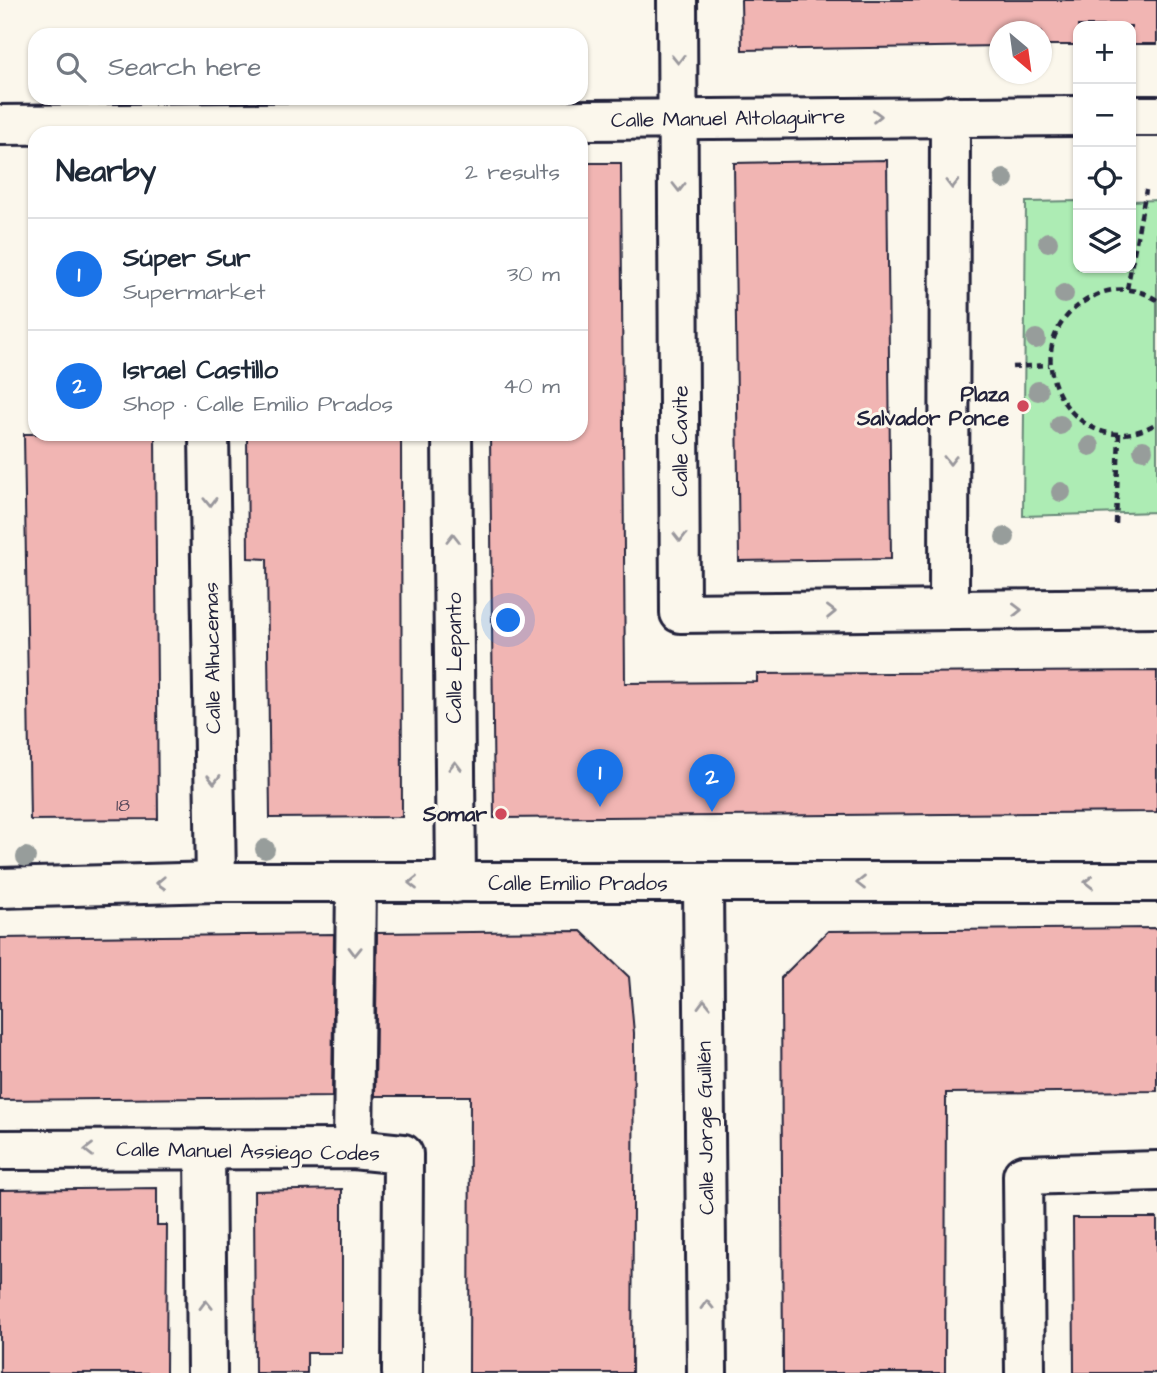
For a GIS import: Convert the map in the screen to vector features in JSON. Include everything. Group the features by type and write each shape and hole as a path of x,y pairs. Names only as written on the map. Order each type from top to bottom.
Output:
{"street":[{"name":"Calle Cavite","path":"677,0 680,119 680,613 949,610"},
{"path":"950,115 949,610 1157,608"},
{"name":"Calle Manuel Altolaguirre","path":"479,126 680,119 1073,116"},
{"path":"1136,116 1157,116"},
{"name":"Calle Manuel Altolaguirre","path":"0,125 52,126"},
{"name":"Calle Alhucemas","path":"209,441 216,882"},
{"name":"Calle Lepanto","path":"452,441 456,883"},
{"name":"Calle Emilio Prados","path":"0,888 216,882 1157,882"},
{"path":"353,1149 356,883"},
{"name":"Calle Jorge Guillén","path":"703,884 707,1373"},
{"path":"205,1149 207,1373"},
{"name":"Calle Manuel Assiego Codes","path":"0,1150 353,1149 403,1154 402,1373"},
{"path":"1025,1373 1023,1175 1157,1171"}],"path":[{"path":"1127,289 1146,190"},
{"path":"1157,300 1127,289 1103,292 1081,302 1063,319 1052,341 1049,365 1055,389 1068,410 1088,425 1119,433 1150,427 1157,422"},
{"path":"1012,367 1049,365"},
{"path":"1116,524 1119,433"}],"green space":[{"path":"1157,200 1157,512 1023,516 1026,202 1073,201 1073,273 1136,273 1136,201"}],"building":[{"path":"741,0 1157,0 1157,44 1136,44 1136,21 1073,21 1073,45 1052,45 1052,21 989,21 989,46 742,50"},
{"path":"887,160 891,559 739,561 734,163"},
{"path":"588,163 621,163 625,683 757,682 757,674 1157,671 1157,812 494,818 490,441 588,441"},
{"path":"24,434 28,434 28,441 155,441 158,819 30,820"},
{"path":"247,441 401,441 402,817 270,818 267,559 248,558"},
{"path":"1157,928 1157,1091 946,1093 945,1373 783,1373 781,978 828,931"},
{"path":"581,931 629,977 634,1033 632,1373 469,1373 470,1096 375,1096 377,933"},
{"path":"334,934 332,1097 0,1100 0,938"},
{"path":"157,1188 157,1225 167,1225 166,1373 0,1373 0,1190"},
{"path":"342,1189 342,1353 307,1353 307,1373 255,1373 254,1191"},
{"path":"1073,1218 1157,1218 1157,1373 1074,1373"}],"place":[{"name":"Plaza Salvador Ponce","path":"1023,406"},
{"name":"Súper Sur","path":"600,807"},
{"name":"Israel Castillo","path":"712,812"},
{"name":"Somar","path":"501,814"}]}
